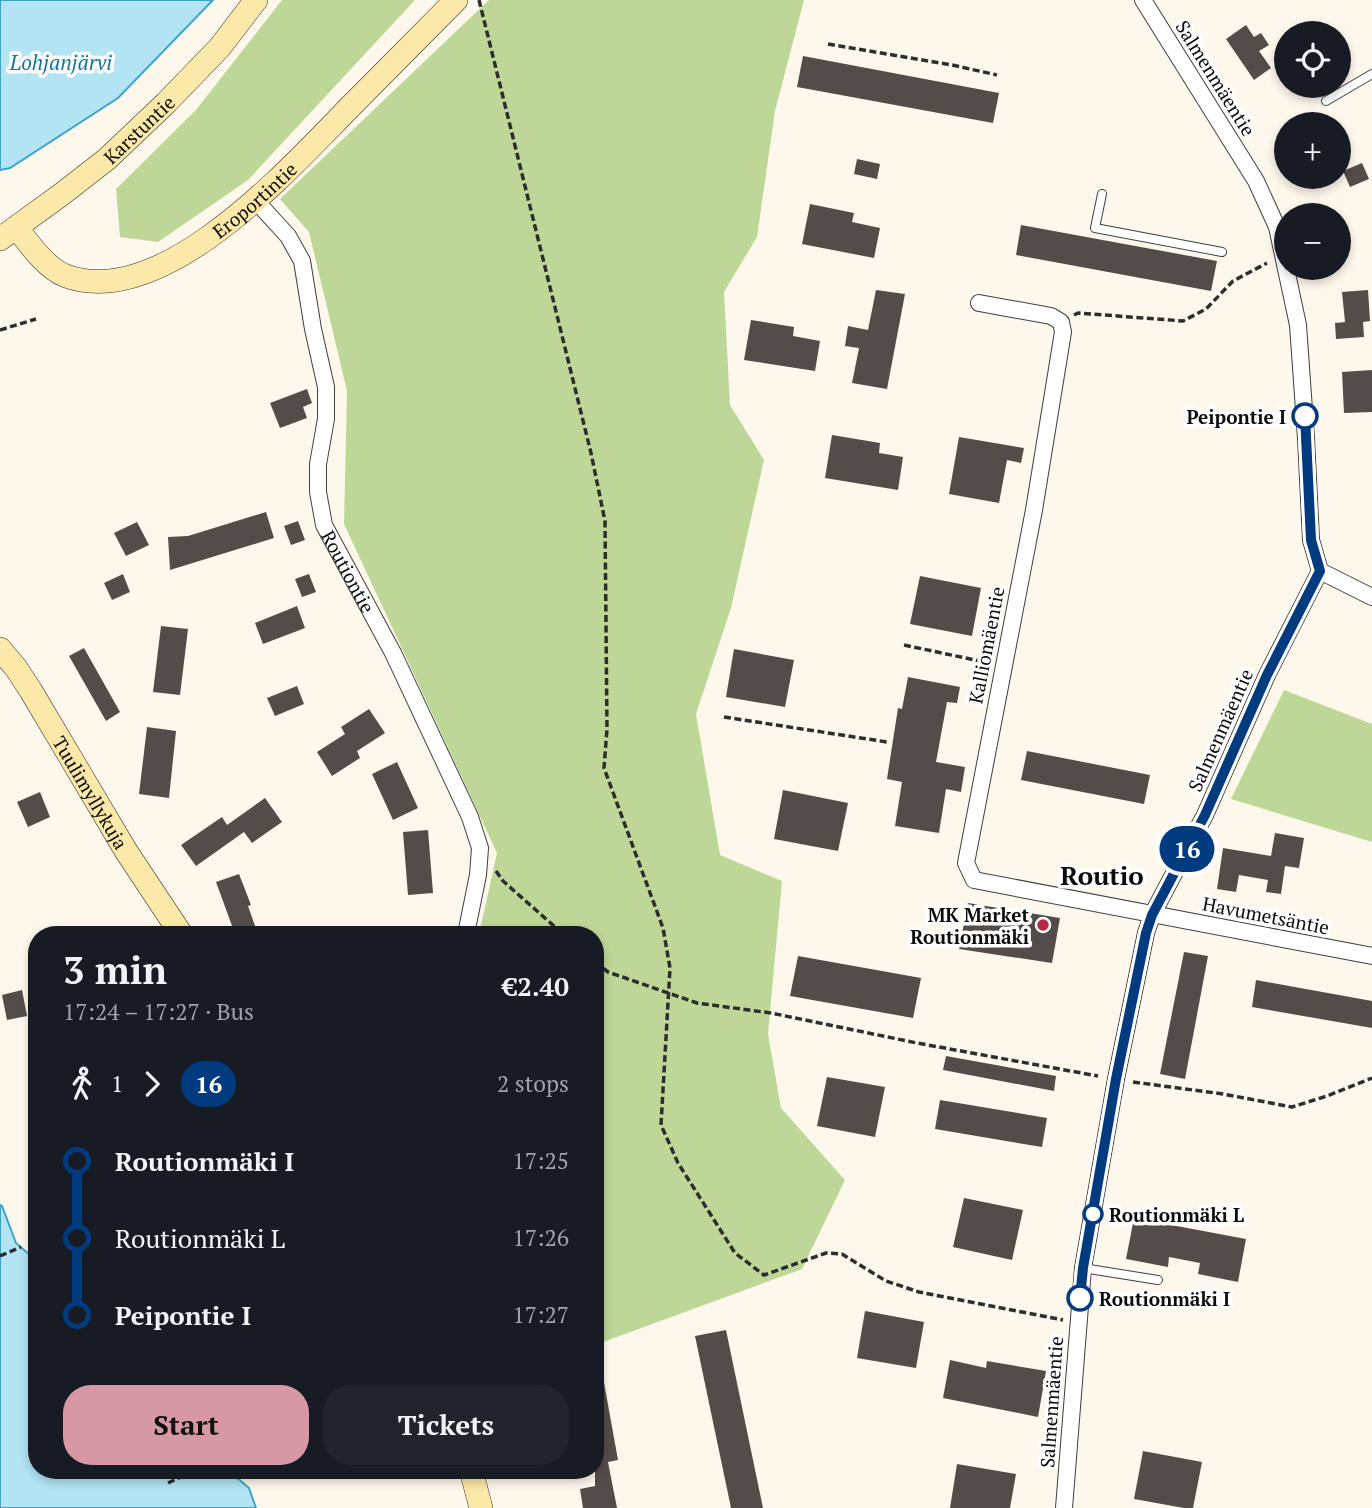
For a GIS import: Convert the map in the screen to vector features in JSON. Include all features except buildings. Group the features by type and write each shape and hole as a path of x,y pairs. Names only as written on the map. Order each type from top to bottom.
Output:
{"street":[{"name":"Karstuntie","path":"8,234 117,149 166,103 220,47 256,0"},
{"name":"Eroportintie","path":"8,234 33,250 63,275 82,280 102,281 136,276 191,250 256,201 456,0"},
{"name":"Salmenmäentie","path":"1064,1508 1083,1268 1116,1079 1146,933 1152,915 1205,815 1267,675 1320,571 1311,540 1298,325 1277,227 1256,181 1143,0"},
{"name":"Routiontie","path":"256,201 288,236 302,261 326,387 326,419 318,464 318,492 324,526 393,653 470,817 480,848 478,875 468,926"},
{"path":"979,303 1051,316 1061,322"},
{"name":"Kalliomäentie","path":"1061,322 1063,332 1046,438 966,863 974,880 1152,915"},
{"path":"1320,571 1372,597"},
{"name":"Tuulimyllykuja","path":"0,649 24,679 126,851 176,926"},
{"name":"Havumetsäntie","path":"1152,915 1372,956"},
{"path":"473,1479 481,1508"}],"lane":[{"path":"1326,101 1372,74"},
{"path":"1102,194 1095,228 1222,252"},
{"path":"1083,1268 1158,1280"}],"path":[{"path":"479,0 588,440 605,521 607,729 604,768 663,928 670,968 661,1125 678,1163 735,1253 764,1275 826,1253 842,1254 886,1281 919,1292 1078,1323"},
{"path":"828,44 997,75"},
{"path":"1061,322 1078,313 1183,321 1206,309 1233,281 1269,262"},
{"path":"0,330 36,319"},
{"path":"904,645 1003,666"},
{"path":"724,717 887,742"},
{"path":"480,848 503,881 554,926"},
{"path":"604,969 697,1003 771,1013 1098,1076"},
{"path":"1127,1081 1223,1094 1292,1107 1372,1078"},
{"path":"0,1256 21,1247"},
{"path":"168,1483 176,1479"}],"green space":[{"path":"282,0 415,0 248,180 158,242 120,237 116,189 196,110"},
{"path":"489,0 804,0 775,111 757,237 724,292 730,405 764,460 731,608 696,714 720,855 782,881 768,1034 781,1108 845,1180 802,1269 604,1342 604,926 481,926 497,853 344,524 347,391 309,232 280,199"},
{"path":"1284,690 1372,724 1372,842 1231,799"}],"water":[{"name":"Lohjanjärvi","path":"0,0 213,0 118,98 10,168 0,170"},
{"path":"0,1205 16,1243 28,1253 28,1479 238,1479 249,1488 256,1508 0,1508"}],"bus line":[{"name":"16","path":"1080,1298 1116,1079 1146,933 1152,915 1205,815 1267,675 1320,571 1311,540 1305,416"}],"place":[{"name":"Peipontie I","path":"1305,416"},
{"name":"MK Market Routionmäki","path":"1043,925"},
{"name":"Routionmäki L","path":"1093,1214"},
{"name":"Routionmäki I","path":"1080,1298"}],"district":[{"name":"Routio","path":"1102,875"}]}
